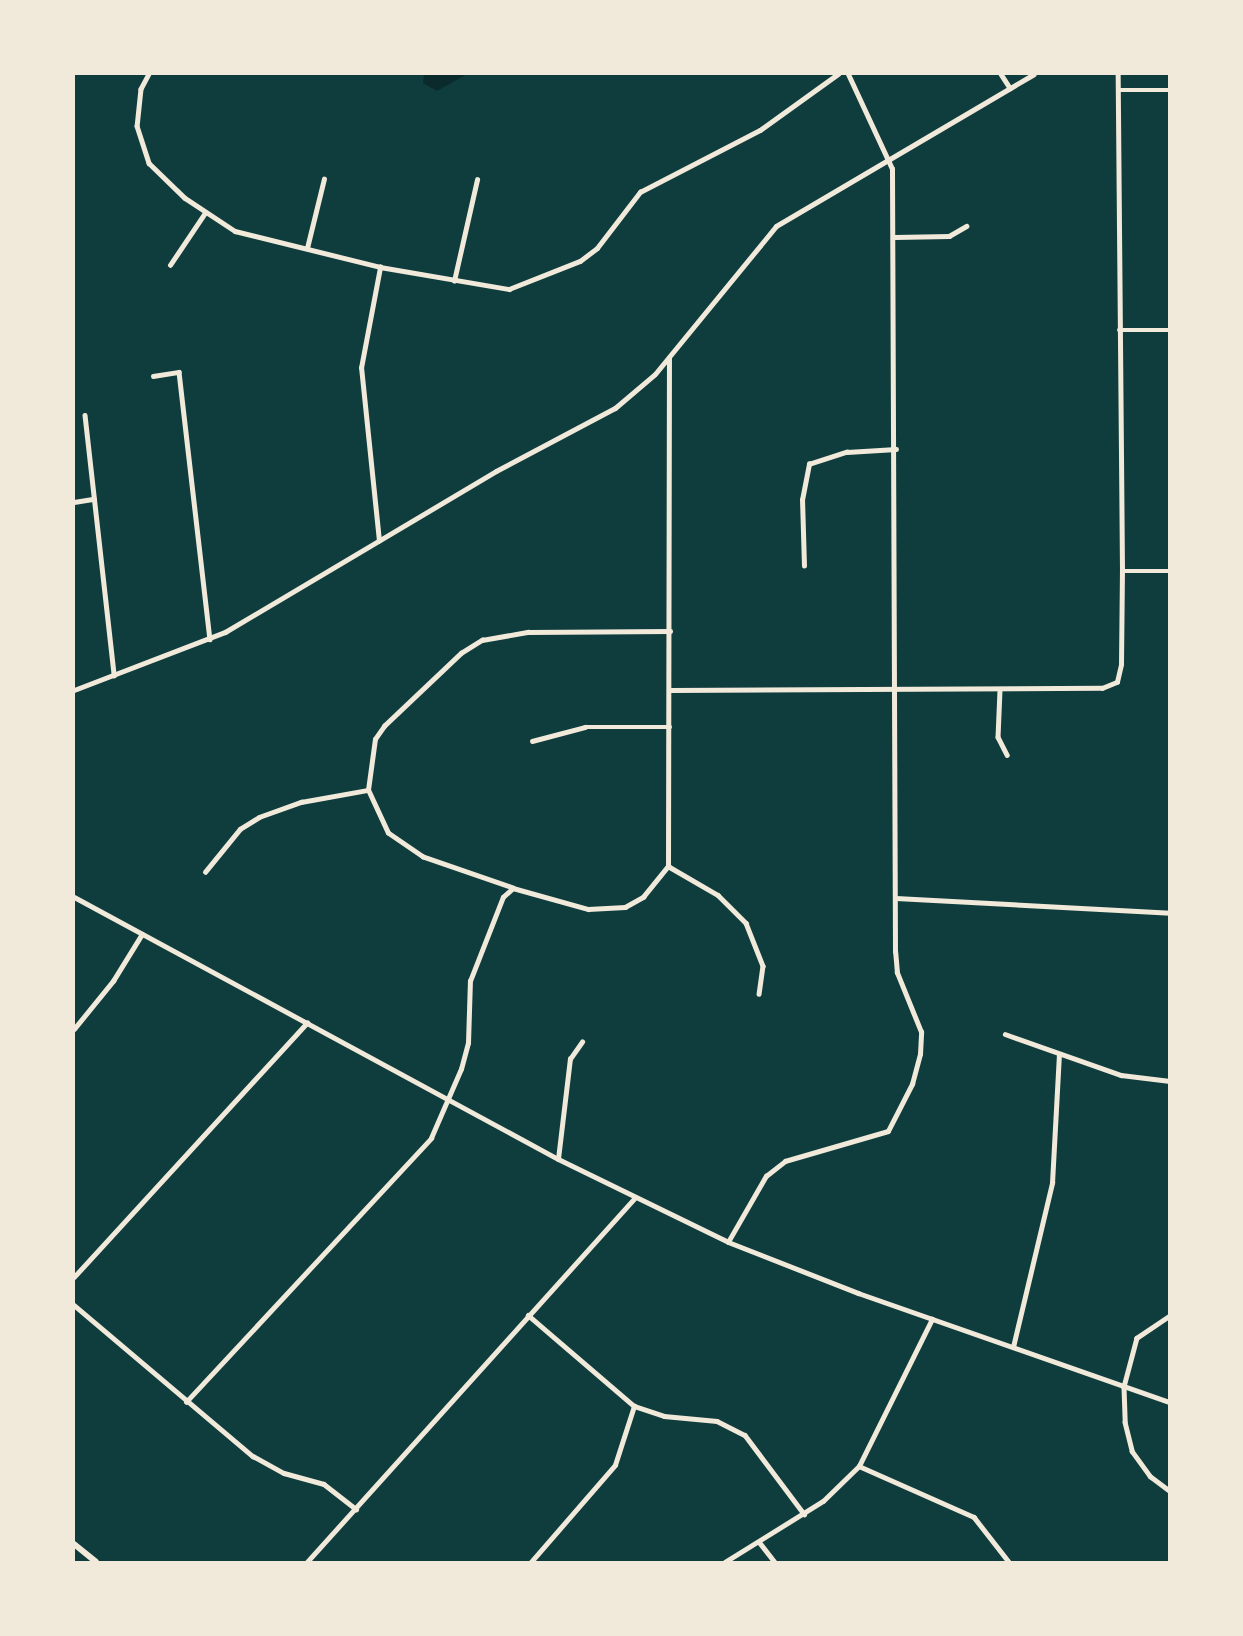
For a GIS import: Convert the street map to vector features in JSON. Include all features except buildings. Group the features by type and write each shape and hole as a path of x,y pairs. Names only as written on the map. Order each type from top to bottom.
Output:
{"main road":[{"path":"74,1544 96,1563"}],"street":[{"path":"149,74 137,107 141,145 162,179 205,213 235,231 380,267 509,289 580,261 597,248 640,192 760,130 838,74"},
{"path":"729,1242 766,1176 785,1161 888,1131 900,1109 920,1055 921,1032 897,973 895,237 889,158 848,74"},
{"path":"1001,74 1010,88"},
{"path":"74,690 210,640 380,542 496,471 615,408 669,357 776,226 1034,74"},
{"path":"671,690 895,687 1000,690 1102,688 1117,682 1121,664 1122,571 1118,74"},
{"path":"1119,90 1170,90"},
{"path":"307,248 324,179"},
{"path":"454,281 477,180"},
{"path":"170,265 205,213"},
{"path":"895,237 949,236 966,226"},
{"path":"380,267 361,368 380,542"},
{"path":"1119,330 1170,330"},
{"path":"669,357 671,690 668,866 643,897 607,910 513,888 402,845 378,817 368,790 369,758 384,726 461,653 482,640 528,632 670,631"},
{"path":"153,376 180,372 210,640"},
{"path":"85,415 114,676"},
{"path":"804,566 802,500 810,464 847,452 897,449"},
{"path":"74,502 94,499"},
{"path":"1122,571 1170,571"},
{"path":"1000,690 998,737 1007,755"},
{"path":"532,741 585,727 670,727"},
{"path":"205,872 240,830 259,817 301,802 368,790"},
{"path":"668,866 718,895 746,923 763,966 759,994"},
{"path":"186,1402 431,1138 450,1101 468,1043 470,981 491,921 513,888"},
{"path":"74,897 558,1159 729,1242 932,1319 1170,1402"},
{"path":"896,898 1170,913"},
{"path":"74,1029 113,981 142,934"},
{"path":"74,1277 307,1023"},
{"path":"1004,1034 1059,1055 1140,1080 1170,1081"},
{"path":"558,1159 570,1059 582,1042"},
{"path":"1013,1347 1052,1183 1059,1055"},
{"path":"307,1563 635,1198"},
{"path":"74,1305 186,1402 261,1461 284,1473 324,1484 356,1509"},
{"path":"528,1315 634,1406 664,1416 731,1426 758,1447 804,1514"},
{"path":"1170,1316 1137,1338 1125,1387 1125,1422 1132,1451 1150,1476 1170,1491"},
{"path":"725,1563 804,1514 859,1466 932,1319"},
{"path":"531,1563 615,1465 634,1406"},
{"path":"859,1466 974,1517 1009,1563"},
{"path":"760,1543 775,1563"}],"water":[{"path":"424,74 467,74 437,91 423,83"}]}
